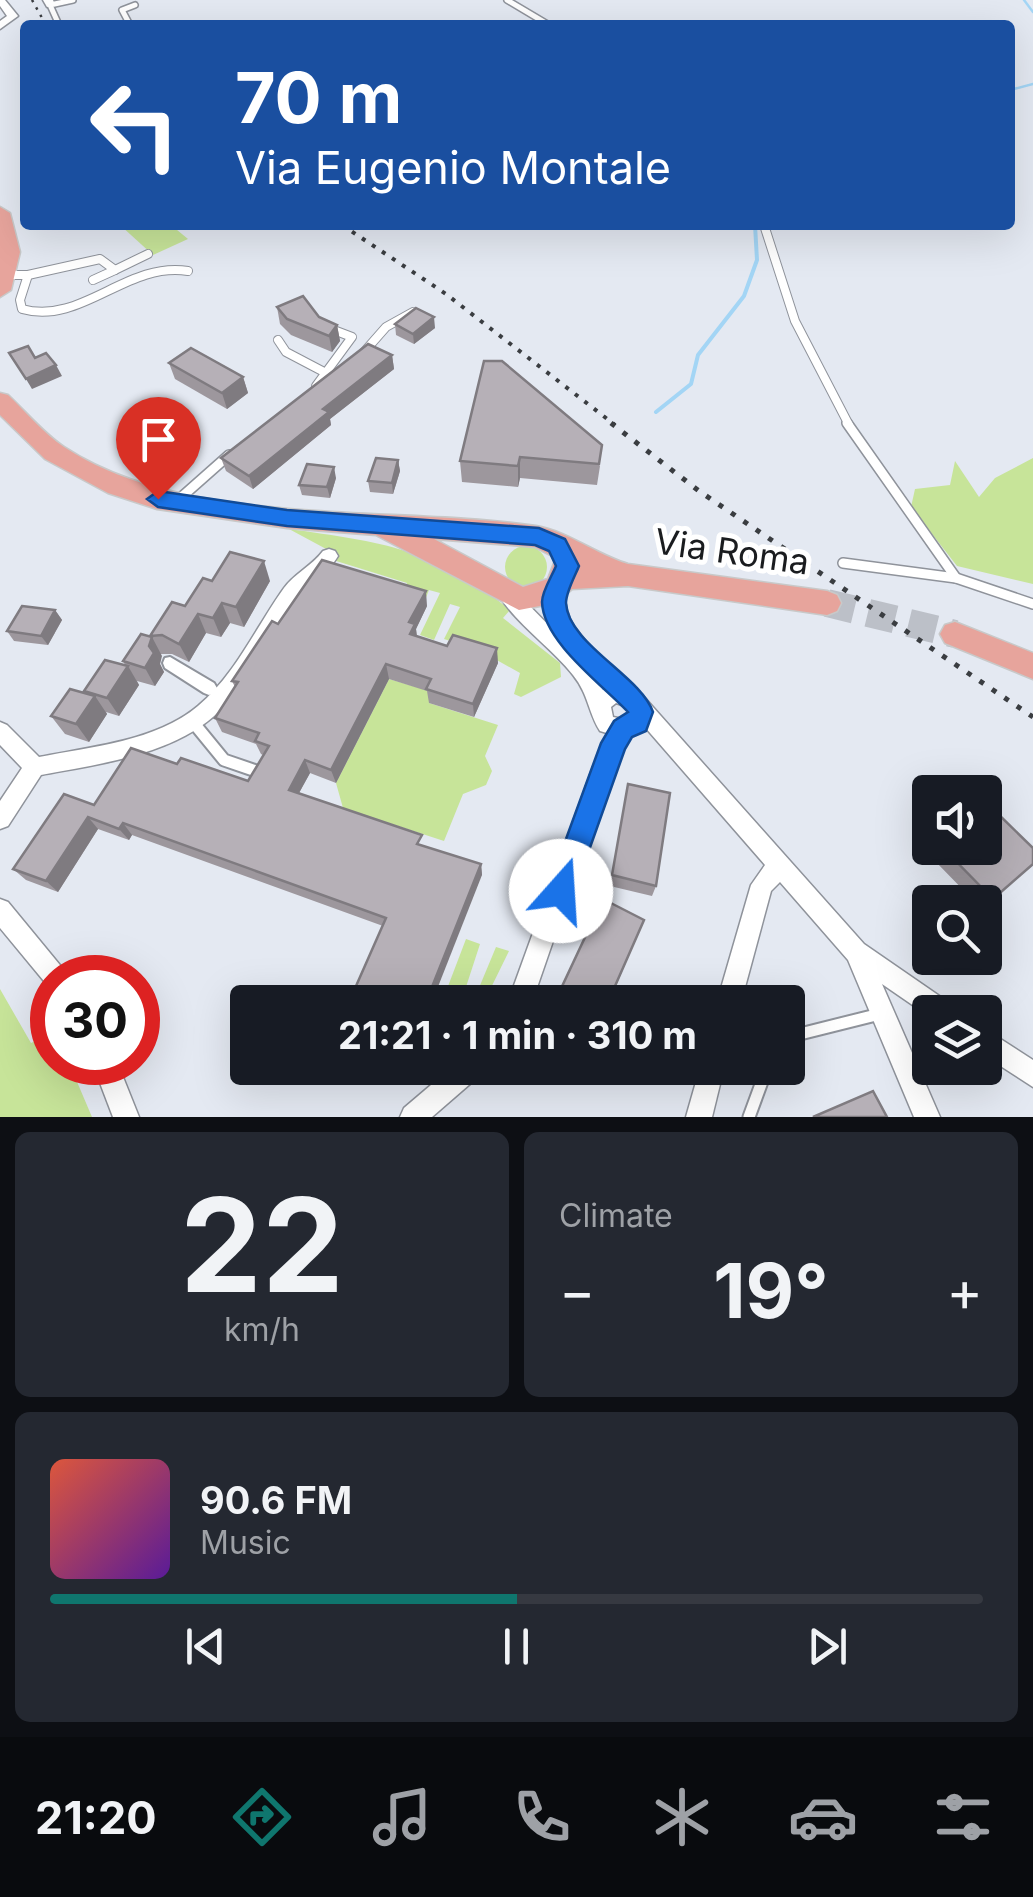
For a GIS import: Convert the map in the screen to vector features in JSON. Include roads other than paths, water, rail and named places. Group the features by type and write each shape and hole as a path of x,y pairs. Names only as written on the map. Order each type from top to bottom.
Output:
{"main road":[{"path":"0,213 10,237 12,280"},
{"name":"Via Roma","path":"0,400 54,453 117,486 176,504 368,524 414,524 513,538 539,536 592,565 628,575 827,603"},
{"name":"Via Roma","path":"368,524 447,556 502,590 531,599 560,584 628,575"},
{"path":"502,590 488,563 496,548 513,538"},
{"path":"557,545 568,566 560,584"},
{"path":"955,634 1033,666"}],"street":[{"path":"0,0 14,16 0,26"},
{"path":"0,818 35,767 97,755 192,721 220,696 300,578 323,566 329,556"},
{"path":"560,584 561,624 621,713"},
{"path":"502,590 621,713 660,734 856,952 919,995"},
{"path":"170,663 209,688"},
{"path":"526,985 621,713"},
{"path":"0,731 35,767"},
{"path":"734,985 762,885 780,867"},
{"path":"0,910 37,955"},
{"path":"856,952 927,1117"},
{"path":"1002,1053 1033,1075"},
{"path":"113,1085 126,1117"},
{"path":"413,1117 450,1085"},
{"path":"699,1117 707,1085"}],"lane":[{"path":"49,3 73,0"},
{"path":"507,0 541,20"},
{"path":"127,20 122,10 135,5"},
{"path":"766,230 806,351 859,446 956,578"},
{"path":"93,280 148,254"},
{"path":"115,270 100,259 12,280 22,308 36,314 68,308 158,264 188,271"},
{"path":"353,363 386,327 415,311"},
{"path":"306,394 323,378 352,337 327,328 315,317"},
{"path":"278,340 286,352 323,378"},
{"path":"369,348 384,356"},
{"path":"323,378 337,372"},
{"path":"176,504 239,447"},
{"path":"843,563 956,578 1033,604"},
{"path":"192,721 224,760 259,772"},
{"path":"805,1033 882,1013"},
{"path":"749,1117 761,1085"}],"waterway":[{"path":"1024,0 1033,12"},
{"path":"1015,89 1033,84"},
{"path":"656,412 691,384 698,355 744,296 757,260 755,230"}],"tunnel":[{"path":"827,603 955,634"}],"railway":[{"path":"32,0 43,20"},
{"path":"350,230 446,294 615,425"},
{"path":"611,423 699,491 1033,717"}]}
